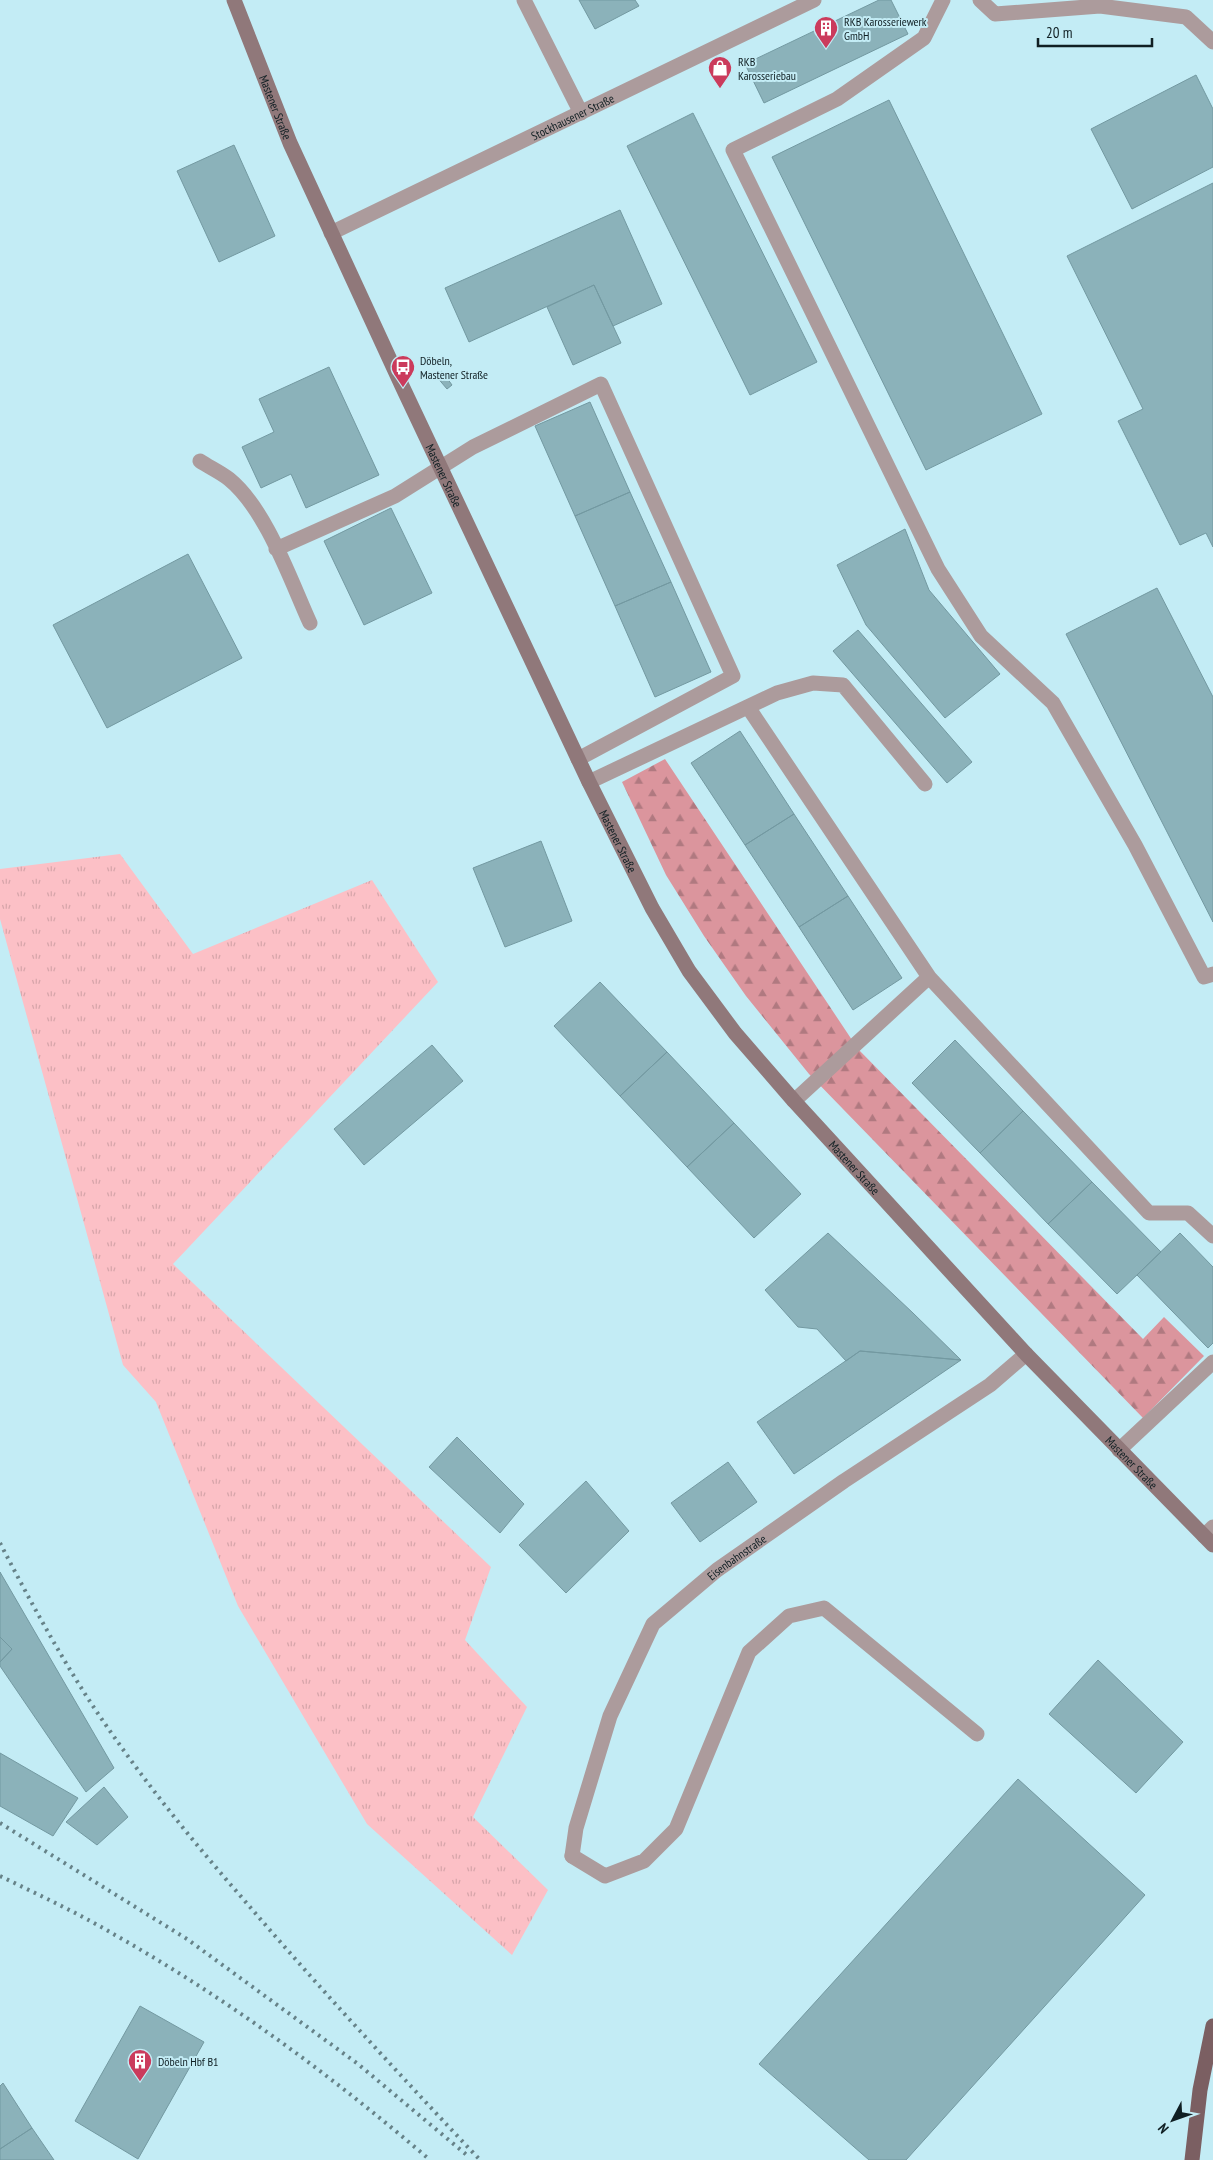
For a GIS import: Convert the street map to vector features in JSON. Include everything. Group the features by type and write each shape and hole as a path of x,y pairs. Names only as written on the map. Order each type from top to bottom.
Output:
{"main road":[{"name":"Mastener Straße","path":"234,0 290,143 441,468 589,782 652,908 689,971 735,1033 794,1101 1026,1354 1119,1450 1210,1536"},
{"path":"1192,2160 1200,2090 1213,2026"}],"street":[{"path":"524,0 581,113"},
{"name":"Stockhausener Straße","path":"331,233 814,0"},
{"path":"943,0 924,38 837,99 733,150 938,569 981,636 1053,703 1134,845 1204,977 1213,974"},
{"path":"980,0 995,14 1100,6 1186,17 1213,42"},
{"path":"276,549 395,496 474,447 601,384 733,676 578,758"},
{"path":"200,461 230,480 256,510 310,623"},
{"path":"589,782 777,693 813,683 843,685 925,784"},
{"path":"748,707 929,977 1149,1213 1188,1213 1213,1236"},
{"path":"794,1101 929,977"},
{"name":"Eisenbahnstraße","path":"977,1734 824,1608 789,1616 749,1652 676,1829 644,1861 605,1876 572,1856 576,1828 610,1716 653,1624 717,1570 844,1481 990,1385 1026,1354"},
{"path":"1119,1450 1213,1362"}],"green space":[{"path":"665,759 858,1049 1143,1339 1164,1317 1204,1356 1143,1418 809,1074 746,996 704,936 666,875 622,782"},
{"path":"120,854 193,954 372,880 438,982 173,1264 491,1567 465,1640 527,1707 473,1817 548,1890 512,1955 367,1824 238,1606 156,1402 123,1365 0,919 0,869"}],"building":[{"path":"579,0 635,0 639,6 595,29"},
{"name":"RKB Karosseriewerk GmbH","path":"879,0 891,0 908,34 764,103 745,64"},
{"path":"1196,75 1213,109 1213,167 1132,209 1091,129"},
{"path":"889,100 1042,414 926,470 772,157"},
{"path":"693,113 817,362 750,395 627,146"},
{"path":"234,145 275,236 219,262 177,171"},
{"path":"1213,183 1213,547 1206,533 1180,545 1118,421 1143,409 1067,256"},
{"path":"620,210 662,304 613,326 594,285 469,342 445,288"},
{"path":"594,285 621,343 573,365 547,307"},
{"path":"329,367 379,475 306,508 291,474 261,488 242,447 274,432 259,399"},
{"path":"442,371 452,385 447,389 436,376"},
{"path":"590,402 630,492 575,516 535,426"},
{"path":"630,492 671,582 615,606 575,516"},
{"path":"391,508 432,593 364,625 324,541"},
{"path":"905,529 929,590 1000,674 945,718 866,625 837,565"},
{"path":"188,554 242,658 107,728 53,625"},
{"path":"671,582 711,672 655,697 615,606"},
{"path":"1157,588 1213,697 1213,922 1066,634"},
{"path":"858,630 972,762 947,783 833,651"},
{"path":"740,731 794,814 745,845 691,763"},
{"path":"794,814 848,896 799,927 745,845"},
{"path":"541,841 572,921 505,947 473,868"},
{"path":"848,896 902,978 853,1010 799,927"},
{"path":"600,982 667,1052 620,1096 554,1026"},
{"path":"955,1040 1023,1111 980,1153 912,1083"},
{"path":"432,1045 463,1081 364,1165 334,1129"},
{"path":"667,1052 734,1123 687,1167 620,1096"},
{"path":"1023,1111 1092,1182 1048,1224 980,1153"},
{"path":"734,1123 801,1194 754,1238 687,1167"},
{"path":"1092,1182 1161,1252 1117,1294 1048,1224"},
{"path":"828,1233 961,1360 860,1351 846,1361 817,1329 798,1327 765,1290"},
{"path":"1180,1233 1213,1267 1213,1343 1208,1348 1137,1275"},
{"path":"860,1351 961,1360 794,1474 757,1422"},
{"path":"457,1437 524,1504 500,1533 429,1467"},
{"path":"728,1462 757,1502 700,1542 671,1503"},
{"path":"586,1481 629,1531 566,1593 519,1545"},
{"path":"0,1572 114,1768 86,1792 0,1666 0,1662 12,1649 0,1637"},
{"path":"0,1637 12,1649 0,1662"},
{"path":"1098,1660 1183,1742 1136,1793 1049,1714"},
{"path":"0,1753 78,1798 53,1836 0,1806"},
{"path":"1018,1779 1145,1895 906,2160 869,2160 759,2064"},
{"path":"104,1787 128,1817 97,1845 66,1822"},
{"name":"Döbeln Hbf B1","path":"140,2006 204,2042 138,2159 75,2121"},
{"path":"3,2083 32,2128 0,2149 0,2086"},
{"path":"32,2128 54,2160 0,2160 0,2149"}],"railway":[{"path":"0,1543 75,1678 123,1750 162,1802 223,1876 302,1966 480,2160"},
{"path":"0,1823 187,1939 358,2064 468,2156"},
{"path":"0,1876 101,1927 198,1985 317,2069 430,2160"}],"place":[{"name":"RKB Karosseriewerk GmbH","path":"826,49"},
{"name":"RKB Karosseriebau","path":"720,89"},
{"name":"Döbeln, Mastener Straße","path":"403,388"},
{"name":"Döbeln Hbf B1","path":"140,2082"}]}
